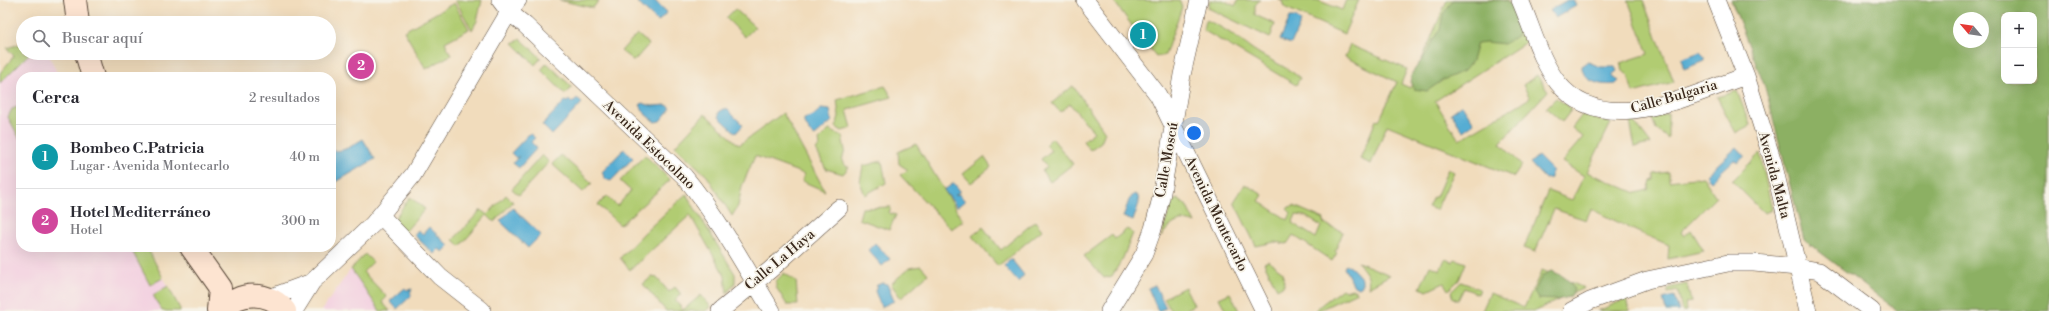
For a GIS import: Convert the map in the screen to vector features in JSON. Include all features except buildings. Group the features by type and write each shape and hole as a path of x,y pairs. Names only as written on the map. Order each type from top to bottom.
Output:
{"street":[{"path":"75,0 77,16"},
{"name":"Avenida Montecarlo","path":"1085,0 1158,95 1264,311"},
{"name":"Calle Moscú","path":"1109,311 1132,276 1144,254 1151,236 1160,198 1182,75 1199,0"},
{"name":"Calle Bulgaria","path":"1520,0 1535,37 1558,82 1567,92 1577,99 1599,109 1606,111 1626,112 1645,109 1746,76"},
{"name":"Avenida Malta","path":"1716,0 1746,76 1773,162 1808,311"},
{"path":"195,252 220,288 247,296 259,296 277,305 312,282 381,216 413,175 509,4"},
{"name":"Avenida Estocolmo","path":"509,4 684,176 698,192 726,233 772,311"},
{"path":"88,60 92,72"},
{"name":"Calle La Haya","path":"720,311 770,270 839,208"},
{"path":"381,216 440,277 482,310"},
{"path":"1571,311 1590,301 1647,280 1706,267 1728,264 1797,267 1819,270 1872,311"},
{"path":"294,311 312,282"},
{"path":"218,311 220,288"},
{"path":"223,311 235,300 247,296"}],"shaded area":[{"path":"23,60 51,60 57,72 16,72 16,252 150,252 181,311 0,311 0,83"},
{"path":"351,269 380,311 321,311"}],"green space":[{"path":"455,0 482,0 477,21 472,30"},
{"path":"559,0 599,0 593,8"},
{"path":"1113,0 1180,1 1182,7 1165,55 1156,56 1142,39 1147,35 1144,31 1139,35"},
{"path":"1210,0 1223,0 1235,6 1238,0 1260,0 1255,5 1255,15 1275,24 1270,38 1208,8"},
{"path":"1279,0 1317,0 1342,10 1346,0 1359,0 1344,34 1284,7 1282,1"},
{"path":"1447,0 1507,0 1518,19 1526,42 1435,101 1459,140 1530,98 1523,85 1537,75 1548,91 1500,143 1522,165 1514,177 1387,125 1371,164 1360,159 1376,120 1379,121 1397,82 1345,57 1350,45 1407,69 1401,84 1410,88"},
{"path":"1453,0 1502,0 1515,6 1523,21 1518,35 1504,44 1486,42 1477,43 1472,61 1464,71 1443,80 1427,91 1414,89 1410,82 1412,73 1427,53 1432,41 1440,29 1443,14"},
{"path":"1628,0 1643,0 1674,82 1633,93 1628,75 1624,72 1620,63 1648,54"},
{"path":"1731,0 2049,0 2049,311 1898,311 1804,240 1765,87"},
{"path":"454,3 469,29 445,42 451,55 426,69 404,31"},
{"path":"735,9 755,27 745,37 726,18"},
{"path":"1205,20 1220,27 1260,54 1295,74 1300,78 1296,85 1203,30"},
{"path":"637,34 649,44 634,61 621,51"},
{"path":"521,39 541,58 535,65 513,43"},
{"path":"16,45 16,60 23,60 0,83 0,73 14,56 7,48"},
{"path":"547,63 572,87 565,94 541,70"},
{"path":"885,86 892,97 847,110 852,128 842,131 836,127 839,116 837,100"},
{"path":"1073,86 1105,132 1101,142 1090,150 1083,141 1094,132 1070,104 1060,112 1052,103"},
{"path":"1737,91 1750,125 1736,133 1717,97"},
{"path":"1556,98 1572,109 1562,122 1546,108"},
{"path":"16,107 16,132 8,117 12,109"},
{"path":"783,113 825,191 802,181 804,174 755,156 742,186 738,206 732,216 707,176 675,146 705,114 739,145"},
{"path":"1668,113 1668,139 1656,129 1652,118"},
{"path":"1582,115 1611,123 1587,172 1636,193 1648,190 1651,181 1654,180 1654,174 1669,172 1669,181 1703,177 1716,197 1681,232 1684,236 1691,230 1704,251 1668,259 1669,245 1591,209 1586,220 1554,209 1535,252 1524,248 1548,191 1572,200 1584,176 1562,162 1583,137 1572,128"},
{"path":"1630,122 1634,122 1651,144 1635,147"},
{"path":"829,130 842,136 845,150 842,161 844,165 849,167 843,174 826,169 816,150 820,145 819,140"},
{"path":"1052,138 1073,164 1050,182 1042,171 1047,167 1041,159 1051,151 1046,144"},
{"path":"916,144 963,221 951,229 900,175 908,170 899,164 898,152"},
{"path":"1760,153 1772,210 1764,213 1732,181"},
{"path":"542,155 549,162 519,195 512,189"},
{"path":"561,155 592,183 583,192 552,164"},
{"path":"645,155 670,180 620,225 598,205 607,196 617,206 631,191 620,181"},
{"path":"984,157 991,167 971,183 963,174"},
{"path":"882,161 886,183 865,195 860,182 863,166"},
{"path":"1448,169 1454,172 1436,210 1428,207 1433,197 1436,197"},
{"path":"1245,184 1263,195 1259,201 1288,220 1291,213 1287,209 1294,206 1324,219 1323,223 1343,232 1335,251 1337,253 1332,261 1293,235 1287,244 1275,242 1256,246 1234,202","holes":["1296,215 1305,216 1321,226 1316,238 1292,223"]},
{"path":"686,194 735,274 735,283 727,293 725,276 690,215 630,270 620,258 644,233"},
{"path":"506,195 513,202 494,222 487,215"},
{"path":"410,197 425,209 403,234 394,225 395,218"},
{"path":"1177,199 1186,205 1195,223 1190,221 1180,221 1175,223 1171,225 1161,237 1172,202"},
{"path":"891,207 889,213 896,215 889,230 859,219 862,208"},
{"path":"481,210 487,215 460,246 453,240"},
{"path":"1035,221 1042,230 998,266 972,236 983,227 1001,250"},
{"path":"1127,229 1133,233 1123,258 1112,276 1104,278 1084,256 1112,235 1115,239"},
{"path":"133,252 150,252 163,278 150,285"},
{"path":"365,254 373,262 363,272 387,297 382,302 390,311 380,311 351,269"},
{"path":"1445,259 1453,262 1455,259 1466,263 1459,280 1448,290 1444,283 1427,291 1420,288 1430,266 1440,270"},
{"path":"1268,261 1283,272 1284,285 1277,289 1264,263"},
{"path":"1358,262 1390,275 1368,287 1368,277"},
{"path":"921,266 928,274 901,298 891,284 909,268"},
{"path":"1542,270 1584,288 1535,311 1482,311 1490,293 1524,308"},
{"path":"1551,271 1568,280 1574,290 1570,297 1556,300 1538,299 1534,292 1542,276"},
{"path":"784,273 796,281 798,305 787,305 776,287 776,281"},
{"path":"653,276 655,278 656,277 669,292 675,287 681,294 675,300 683,310 701,295 711,307 706,311 666,311 643,284"},
{"path":"1461,282 1480,289 1478,294 1464,288 1458,300 1453,298 1451,292"},
{"path":"1687,284 1691,302 1685,303 1686,311 1682,311 1678,291 1668,293 1668,288"},
{"path":"168,286 181,311 162,311 153,295"},
{"path":"1185,287 1194,305 1186,309 1187,311 1171,311 1164,298"},
{"path":"1342,289 1345,291 1352,289 1357,292 1317,311 1317,308"},
{"path":"1230,293 1239,311 1226,311 1219,298"},
{"path":"1626,299 1629,311 1598,311"}],"water":[{"path":"641,0 654,0 667,12 658,22 638,3"},
{"path":"1567,0 1573,0 1576,6 1555,18 1550,10"},
{"path":"1290,17 1296,17 1301,22 1291,44 1280,40"},
{"path":"1700,52 1704,56 1704,61 1684,69 1681,59"},
{"path":"1588,62 1601,67 1615,67 1617,71 1613,74 1613,77 1619,81 1616,84 1600,84 1590,80 1583,72 1582,66"},
{"path":"577,98 582,103 552,135 542,125 565,101 567,102 569,100 572,103"},
{"path":"642,103 652,106 667,105 671,108 660,121 655,122 646,115 640,105"},
{"path":"1462,105 1474,123 1463,131 1451,113"},
{"path":"727,109 743,125 736,133 719,117 719,112"},
{"path":"821,109 830,110 832,121 815,136 809,132 804,123 804,119 813,116"},
{"path":"530,133 535,138 531,142 537,148 519,168 513,163 519,156 516,158 511,153"},
{"path":"363,139 375,159 336,182 336,151 351,146"},
{"path":"1737,147 1745,156 1737,163 1734,160 1711,181 1706,175"},
{"path":"624,149 633,158 611,181 605,179 602,172"},
{"path":"1538,156 1553,171 1551,173 1551,178 1545,179 1530,163"},
{"path":"954,183 960,191 955,195 959,194 965,201 957,207 944,190"},
{"path":"1134,194 1138,196 1139,203 1133,221 1123,217 1129,200"},
{"path":"513,208 541,235 528,248 500,221"},
{"path":"429,227 449,246 443,252 439,249 434,254 414,235 418,230 423,234"},
{"path":"875,243 890,259 882,266 868,250"},
{"path":"1012,260 1024,275 1018,282 1004,266"},
{"path":"1346,264 1362,279 1362,286 1359,288 1354,286 1344,268"},
{"path":"883,283 887,284 894,301 881,307 875,291 877,285"},
{"path":"1155,285 1166,308 1158,311 1148,288"},
{"path":"405,288 407,290 412,289 410,293 412,295 397,309 390,301"},
{"path":"1674,296 1679,311 1666,311 1663,299"}],"place":[{"name":"Bombeo C.Patricia","path":"1143,35"},
{"name":"Hotel Mediterráneo","path":"361,66"}]}
